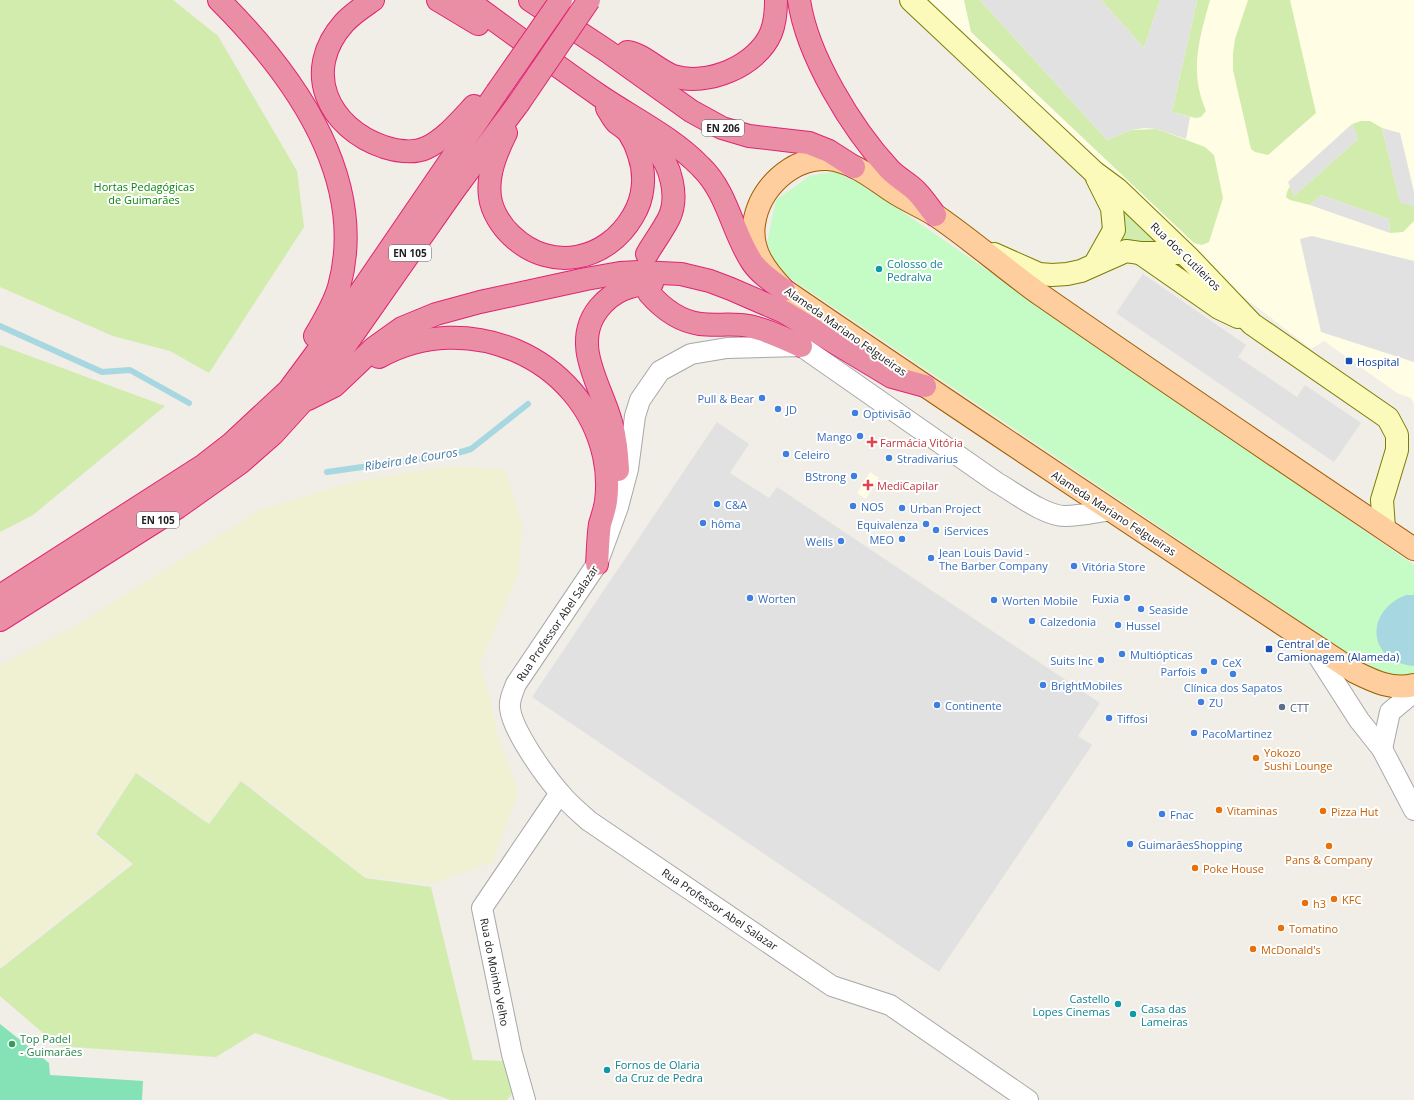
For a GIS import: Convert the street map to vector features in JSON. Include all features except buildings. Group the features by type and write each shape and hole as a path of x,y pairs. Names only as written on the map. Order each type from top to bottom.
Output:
{"highway":[{"path":"219,0 277,67 310,116 332,158 344,208 344,262 339,288 328,313 309,348 295,396"},
{"path":"373,0 344,23 327,52 323,70 323,88 331,106 342,122 358,135 375,144 394,150 413,151 425,149 437,142 454,128 478,102 497,92"},
{"path":"438,0 481,25 505,27"},
{"path":"467,0 600,96 674,143 702,168 712,179 721,194 738,237 753,263 767,278 784,290"},
{"name":"EN 206","path":"530,0 691,111 722,128 749,136 809,143 829,151 854,166"},
{"name":"EN 105","path":"0,620 217,481 273,434 349,309 561,0"},
{"name":"EN 105","path":"0,596 204,465 295,396 342,350 454,190 518,104 589,0"},
{"path":"607,52 630,52 674,76 701,78 722,74 744,64 758,52 771,34 776,13 776,0"},
{"path":"799,0 807,35 839,99 874,150 892,171 916,191 935,215"},
{"path":"600,96 617,122 629,132 655,148 664,158 673,189 673,204 670,217 647,254"},
{"path":"518,104 498,150 490,186 490,199 500,223 508,233 528,249 539,254 555,258 574,258 590,254 608,246 628,225 637,210 642,190 643,173 639,155 629,132"},
{"path":"334,386 374,348 402,328 456,307 620,273 660,272 681,274 710,281 731,289 784,312 892,377 925,386"},
{"path":"618,508 617,448 611,422 593,376 588,355 586,337 590,323 606,300 627,287 653,283 731,289"},
{"path":"649,293 660,305 686,321 700,324 748,326 761,329 800,346"},
{"path":"295,396 334,386 363,365 383,354 414,342 433,338 476,339 498,343 537,360 558,376 586,412 597,433 604,455 607,477 606,500 600,524 597,564"}],"main road":[{"name":"Rua dos Cutileiros","path":"911,0 1094,172 1117,189 1218,287 1252,324 1388,418 1397,435 1397,450 1382,500 1384,528"},
{"name":"Alameda Mariano Felgueiras","path":"1414,548 1010,273 982,248 935,215 898,195 854,166 828,159 795,166 771,185 763,196 757,209 754,224 756,251 771,276 784,290 1062,479 1355,672 1386,686 1399,687 1414,685"},
{"path":"1094,172 1112,208 1114,230 1095,264"},
{"path":"982,248 1039,274 1068,274 1081,271 1126,251 1140,253 1183,253"},
{"path":"1140,253 1219,308 1252,324"}],"street":[{"name":"Rua Professor Abel Salazar","path":"800,346 705,351 691,354 660,371 649,384 640,400 635,416 628,469 618,508 597,564 523,673 511,697 510,708 515,725 528,749 560,793 589,821 832,986 890,1005 1028,1100"},
{"path":"800,346 996,482 1030,502 1048,511 1063,516 1111,510"},
{"path":"1309,642 1359,720 1382,749 1414,810"},
{"path":"1382,749 1390,712 1414,692"},
{"name":"Rua do Moinho Velho","path":"525,1100 512,1054 482,908 560,793"}],"shaded area":[{"path":"929,0 1414,0 1414,404 1411,398 1397,393 1324,341 1311,349 1236,291"},
{"path":"980,0 1101,0 1144,48 1160,0 1197,0 1172,112 1190,117 1186,139 1157,129 1144,128 1131,130 1107,140"},
{"path":"1352,124 1358,139 1294,196 1288,182"},
{"path":"1382,128 1400,133 1414,192 1414,206 1400,203"},
{"path":"1321,195 1389,219 1390,233 1310,205"},
{"path":"1312,236 1414,261 1414,362 1321,332 1300,239"},
{"path":"1143,274 1246,345 1238,357 1297,397 1305,385 1361,423 1334,462 1116,313"},
{"path":"717,422 749,444 730,473 769,498 777,487 1100,703 1078,736 1092,745 939,972 532,697"},
{"name":"MediCapilar","path":"870,472 879,478 866,499 857,493"}],"green space":[{"name":"Hortas Pedagógicas de Guimarães","path":"0,0 173,0 218,36 297,171 304,227 209,373 170,351 113,336 0,287"},
{"path":"964,0 980,0 1107,140 1131,130 1157,129 1205,147 1214,155 1223,198 1209,242 1202,245 1194,243 971,32"},
{"path":"1101,0 1160,0 1144,48"},
{"path":"1197,0 1210,0 1199,42 1197,69 1201,96 1206,111 1201,117 1195,118 1172,112"},
{"path":"1248,0 1290,0 1316,113 1268,155 1255,152 1251,149 1233,70 1235,39"},
{"path":"1361,121 1370,121 1382,128 1400,202 1414,206 1414,221 1403,232 1390,233 1389,219 1321,195 1310,205 1290,200 1286,197 1290,186 1294,196 1358,139 1352,124"},
{"path":"833,172 850,178 877,194 1414,565 1414,673 1407,675 1393,675 1361,662 784,274 775,262 767,243 776,200 810,176"},
{"path":"1119,205 1170,248 1118,246"},
{"path":"0,345 165,406 33,515 0,532"},
{"path":"450,466 505,469 522,523 518,575 480,663 490,697 496,729 518,792 493,862 430,884 363,876 242,779 209,822 138,772 92,835 130,863 0,967 0,665 75,626 259,510 357,481"},
{"path":"136,773 209,824 241,781 365,878 431,887 473,1060 506,1061 516,1089 507,1100 451,1100 255,1033 216,1057 58,1046 0,996 0,969 133,864 96,834"},
{"name":"Top Padel - Guimarães","path":"0,1024 49,1063 50,1075 143,1081 142,1100 0,1100"}],"water":[{"path":"1406,595 1414,595 1414,666 1399,662 1387,656 1380,646 1377,635 1378,624 1383,613 1392,603"}],"waterway":[{"name":"Ribeira de Couros","path":"0,326 102,372 130,370 189,403"},
{"name":"Ribeira de Couros","path":"327,472 454,454 471,449 528,404"}],"place":[{"name":"Colosso de Pedralva","path":"879,269"},
{"name":"Hospital","path":"1349,361"},
{"name":"Pull & Bear","path":"762,398"},
{"name":"JD","path":"778,409"},
{"name":"Optivisão","path":"855,413"},
{"name":"Mango","path":"860,436"},
{"name":"Farmácia Vitória","path":"872,442"},
{"name":"Celeiro","path":"786,454"},
{"name":"Stradivarius","path":"889,458"},
{"name":"BStrong","path":"854,476"},
{"name":"MediCapilar","path":"868,485"},
{"name":"C&A","path":"717,504"},
{"name":"NOS","path":"853,506"},
{"name":"Urban Project","path":"902,508"},
{"name":"hôma","path":"703,523"},
{"name":"Equivalenza","path":"926,524"},
{"name":"iServices","path":"936,530"},
{"name":"MEO","path":"902,539"},
{"name":"Wells","path":"841,541"},
{"name":"Jean Louis David - The Barber Company","path":"931,558"},
{"name":"Vitória Store","path":"1074,566"},
{"name":"Worten","path":"750,598"},
{"name":"Fuxia","path":"1127,598"},
{"name":"Worten Mobile","path":"994,600"},
{"name":"Seaside","path":"1141,609"},
{"name":"Calzedonia","path":"1032,621"},
{"name":"Hussel","path":"1118,625"},
{"name":"Central de Camionagem (Alameda)","path":"1269,649"},
{"name":"Multiópticas","path":"1122,654"},
{"name":"Suits Inc","path":"1101,660"},
{"name":"CeX","path":"1214,662"},
{"name":"Parfois","path":"1204,671"},
{"name":"Clínica dos Sapatos","path":"1233,674"},
{"name":"BrightMobiles","path":"1043,685"},
{"name":"ZU","path":"1201,702"},
{"name":"Continente","path":"937,705"},
{"name":"CTT","path":"1282,707"},
{"name":"Tiffosi","path":"1109,718"},
{"name":"PacoMartinez","path":"1194,733"},
{"name":"Yokozo Sushi Lounge","path":"1256,758"},
{"name":"Vitaminas","path":"1219,810"},
{"name":"Pizza Hut","path":"1323,811"},
{"name":"Fnac","path":"1162,814"},
{"name":"GuimarãesShopping","path":"1130,844"},
{"name":"Pans & Company","path":"1329,846"},
{"name":"Poke House","path":"1195,868"},
{"name":"KFC","path":"1334,899"},
{"name":"h3","path":"1305,903"},
{"name":"Tomatino","path":"1281,928"},
{"name":"McDonald's","path":"1253,949"},
{"name":"Castello Lopes Cinemas","path":"1118,1004"},
{"name":"Casa das Lameiras","path":"1133,1014"},
{"name":"Top Padel - Guimarães","path":"12,1044"},
{"name":"Fornos de Olaria da Cruz de Pedra","path":"607,1070"}]}
